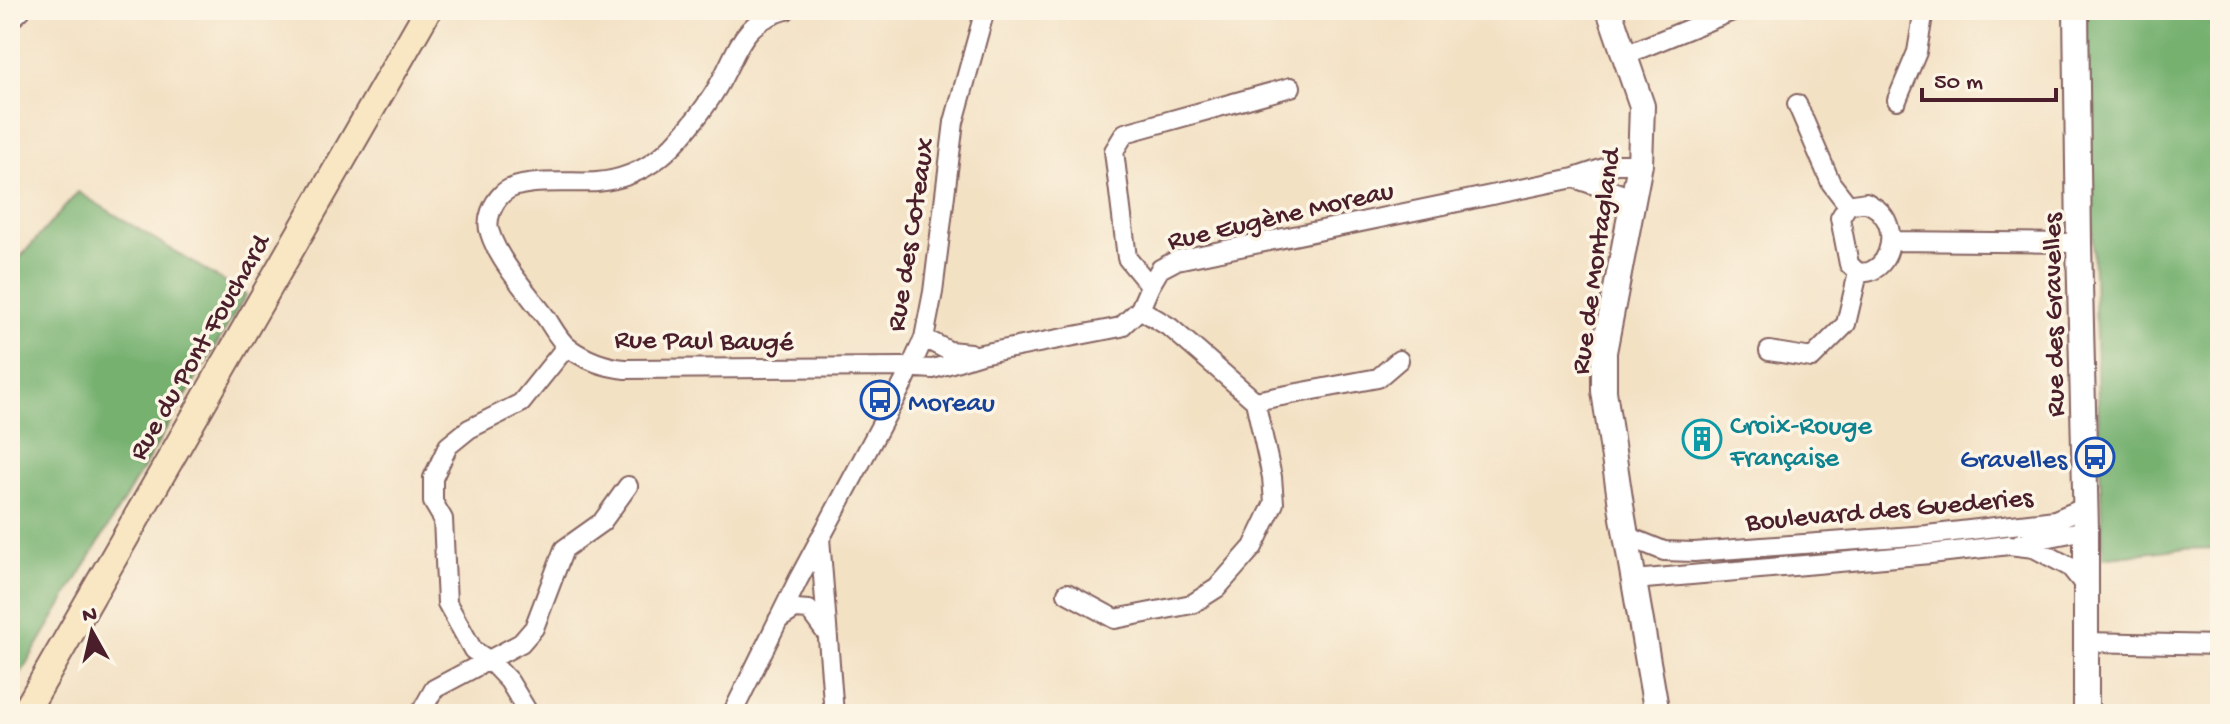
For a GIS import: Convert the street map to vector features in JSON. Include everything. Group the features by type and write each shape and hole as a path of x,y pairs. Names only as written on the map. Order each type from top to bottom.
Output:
{"main road":[{"name":"Rue du Pont Fouchard","path":"24,714 428,10"}],"street":[{"path":"10,20 21,10"},
{"name":"Rue Paul Baugé","path":"786,10 758,22 743,36 703,111 659,158 631,175 599,182 519,185 503,192 495,203 489,218 489,231 501,256 566,347 605,367 911,368"},
{"name":"Rue des Coteaux","path":"732,714 796,583 924,338 933,292 954,122 985,10"},
{"name":"Rue de Montagland","path":"1609,10 1642,106 1640,164 1604,352 1604,391 1657,714"},
{"path":"1625,55 1735,10"},
{"path":"1897,100 1917,52 1924,10"},
{"name":"Rue des Gravelles","path":"2076,10 2086,518 2086,714"},
{"path":"1150,286 1127,258 1114,151 1125,133 1291,87"},
{"path":"1797,104 1831,183 1848,205"},
{"name":"Rue Eugène Moreau","path":"1140,309 1160,269 1177,260 1574,178 1616,164 1640,164"},
{"path":"1574,178 1633,198"},
{"path":"1866,202 1880,210 1888,223 1890,241 1888,255 1872,271 1858,273 1849,264 1840,218 1848,205 1866,202"},
{"path":"1890,241 2079,243"},
{"path":"1769,351 1812,358 1846,324 1858,273"},
{"path":"911,368 933,369 981,354 1121,327 1140,309 1171,328 1255,401 1272,477 1274,503 1253,547 1217,588 1192,604 1115,619 1067,593"},
{"path":"924,338 949,351 981,354"},
{"path":"529,714 509,681 490,661 473,650 447,603 443,519 433,502 433,478 448,446 469,429 521,403 566,347"},
{"path":"1255,401 1378,378 1399,360"},
{"path":"420,714 434,689 521,643 534,628 564,549 602,522 628,486"},
{"name":"Boulevard des Guederies","path":"1627,536 1664,551 1694,552 1927,535 2086,518"},
{"name":"Boulevard des Guederies","path":"2009,545 2086,518"},
{"path":"820,538 834,714"},
{"name":"Boulevard des Guederies","path":"1632,572 2009,545 2034,548 2070,567 2086,587"},
{"name":"Boulevard des Guederies","path":"1632,572 1694,552"},
{"path":"796,583 808,583 824,607"},
{"path":"796,583 814,608 826,633"},
{"path":"778,620 795,609 809,610 826,633"},
{"path":"2086,642 2220,645"}],"green space":[{"path":"2089,10 2220,10 2220,548 2177,549 2103,558 2086,25"},
{"path":"78,192 246,295 12,688 10,269"}],"place":[{"name":"Moreau","path":"880,400"},
{"name":"Croix-Rouge Française","path":"1702,439"},
{"name":"Gravelles","path":"2095,457"}]}
